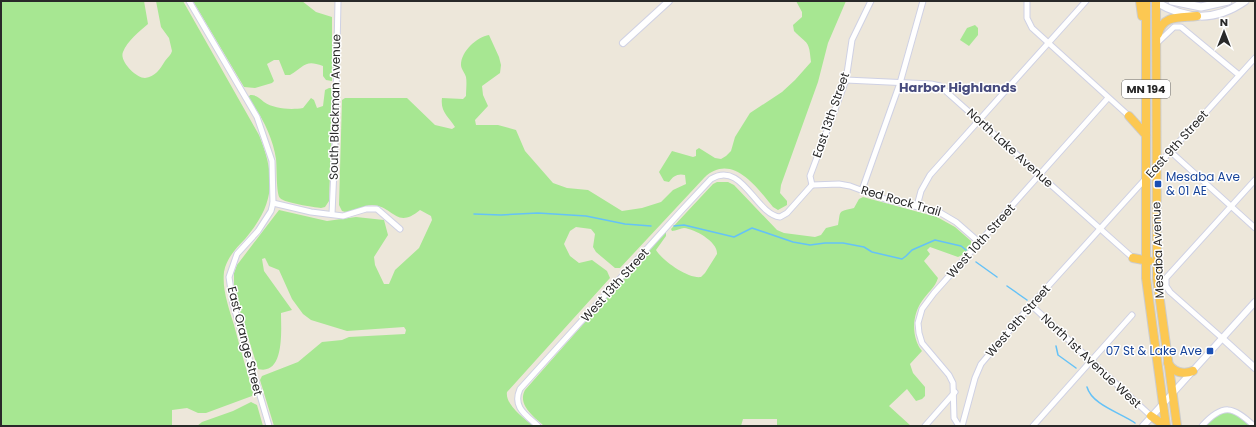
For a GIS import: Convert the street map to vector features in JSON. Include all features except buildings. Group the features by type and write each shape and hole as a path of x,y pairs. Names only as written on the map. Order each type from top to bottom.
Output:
{"highway":[{"name":"MN 194","path":"1140,1 1146,47"},
{"name":"Mesaba Avenue","path":"1146,1 1146,278 1165,426"},
{"name":"Mesaba Avenue","path":"1156,1 1157,268 1177,426"},
{"path":"1156,42 1160,27 1166,20 1197,16"},
{"path":"1129,116 1146,135"},
{"path":"1133,258 1146,260 1157,268"},
{"path":"1133,258 1142,268 1146,278"},
{"path":"1168,363 1172,369 1178,372 1192,370"},
{"path":"1151,416 1165,426"}],"main road":[{"path":"1156,1 1175,12 1197,16 1217,15 1245,1"},
{"path":"1172,1 1201,7 1228,1"}],"street":[{"name":"East Orange Street","path":"189,1 257,117 272,162 273,203 271,211 258,231 236,258 229,281 232,304 268,426"},
{"name":"South Blackman Avenue","path":"332,214 338,1"},
{"path":"624,43 670,1"},
{"name":"East 13th Street","path":"812,185 810,176 846,80 852,40 871,1"},
{"path":"862,190 900,83 923,1"},
{"path":"1027,1 1026,12 1031,26 1129,116"},
{"path":"917,206 922,190 930,175 1086,1"},
{"path":"1156,42 1174,27 1185,29 1239,75"},
{"name":"East 9th Street","path":"1100,230 1255,58"},
{"name":"North Lake Avenue","path":"846,80 930,84 940,86 1041,174 1100,230 1133,258"},
{"name":"West 10th Street","path":"955,392 949,375 922,343 918,323 922,309 934,293 1108,98"},
{"path":"1171,152 1255,228"},
{"name":"West 13th Street","path":"538,426 521,410 517,404 517,397 520,389 706,184 716,176 725,175 736,179 776,216 780,217 787,213 812,185"},
{"path":"1255,180 1232,207 1170,272 1166,281 1166,286 1173,296 1255,368"},
{"name":"Red Rock Trail","path":"812,185 839,184 862,190 886,199 947,215 980,243"},
{"path":"273,203 311,212 343,216 366,209 377,209 400,229"},
{"name":"West 9th Street","path":"961,426 975,378 981,364 1031,305 1100,230"},
{"path":"1143,426 1255,302"},
{"name":"North 1st Avenue West","path":"1031,305 1151,416"},
{"path":"1033,426 1132,314"},
{"path":"955,392 954,418 961,426"},
{"path":"925,426 955,392"},
{"path":"1202,426 1213,414 1224,410 1237,412 1254,425"}],"green space":[{"path":"1,1 144,1 148,24 127,44 122,56 123,60 133,72 145,78 152,76 157,72 172,51 169,38 161,27 156,1 183,1 259,135 265,150 268,164 270,190 267,202 255,226 232,254 224,272 226,299 253,393 252,396 206,413 198,413 187,408 172,410 172,426 1,426"},
{"path":"193,1 302,1 316,12 332,17 332,81 326,80 323,76 323,66 309,63 305,64 290,75 285,75 279,60 274,60 267,64 274,81 272,83 255,88 244,87"},
{"path":"796,1 846,1 828,43 818,82 781,185 780,193 787,201 787,205 778,210 773,207 759,190 742,175 733,170 724,169 714,171 704,178 620,268 615,268 596,252 593,247 595,234 591,229 576,227 570,231 564,244 570,256 579,263 592,260 607,271 610,278 507,392 507,397 512,406 533,426 274,426 260,380 262,376 298,362 322,342 342,340 349,337 405,334 406,330 404,327 347,331 311,320 303,314 292,299 279,270 269,266 265,258 262,259 264,271 292,310 281,313 281,340 277,359 273,365 267,369 258,369 237,302 234,285 234,273 237,265 279,210 327,221 356,217 384,220 388,235 374,257 375,265 384,284 389,284 395,270 419,248 432,220 431,216 420,210 412,216 405,218 395,215 379,206 372,205 364,206 350,212 342,211 339,205 342,100 345,98 407,98 435,125 452,129 455,127 442,107 442,98 463,99 466,96 466,79 461,66 462,60 470,46 484,36 489,35 499,57 501,65 500,73 482,86 483,95 488,106 475,120 476,125 498,125 516,130 525,151 553,183 567,188 588,190 622,211 642,208 661,202 673,190 686,184 685,175 680,174 672,178 669,182 664,181 659,172 672,151 693,157 696,156 696,150 699,148 715,158 721,159 726,156 731,151 735,137 750,113 782,92 811,62 807,44 794,31 793,25 802,17 802,12"},
{"path":"975,25 978,28 978,35 969,46 960,40 967,28"},
{"path":"332,88 333,91 329,201 325,207 321,208 287,202 280,198 279,195 276,159 269,135 262,119 248,98 250,95 258,97 264,102 273,106 293,109 303,108 311,98 314,100 317,108 323,106 325,90"},
{"path":"717,182 728,182 734,185 777,230 784,233 815,237 821,235 826,228 838,225 841,212 854,208 859,199 863,197 937,217 955,227 971,241 967,250 958,257 930,247 927,250 930,254 924,261 938,278 933,288 922,301 916,313 914,326 915,333 918,345 922,351 910,364 913,373 925,387 925,396 916,401 907,389 889,406 911,426 777,426 777,419 743,419 741,426 544,426 528,410 523,401 525,390 664,233 666,232 666,236 656,250 664,259 689,275 701,277 705,273 717,254 714,245 705,237 689,229 684,228 672,231 671,229 713,184"},
{"path":"251,402 257,405 263,426 197,426 202,422 233,411"},
{"path":"1233,411 1252,426 1203,426 1216,413"}],"waterway":[{"path":"474,214 501,215 538,213 586,216 625,224 651,226"},
{"path":"674,226 684,225 734,237 752,228 793,242 810,245 843,243 864,247 872,252 902,259 912,250 935,240 961,246 966,250"},
{"path":"976,262 997,277"},
{"path":"1007,286 1027,300"},
{"path":"1056,346 1058,355 1076,368"},
{"path":"1087,387 1090,393 1101,404 1135,423"}],"place":[{"name":"Mesaba Ave & 01 AE","path":"1158,184"},
{"name":"07 St & Lake Ave","path":"1210,351"}],"district":[{"name":"Harbor Highlands","path":"958,87"}]}
